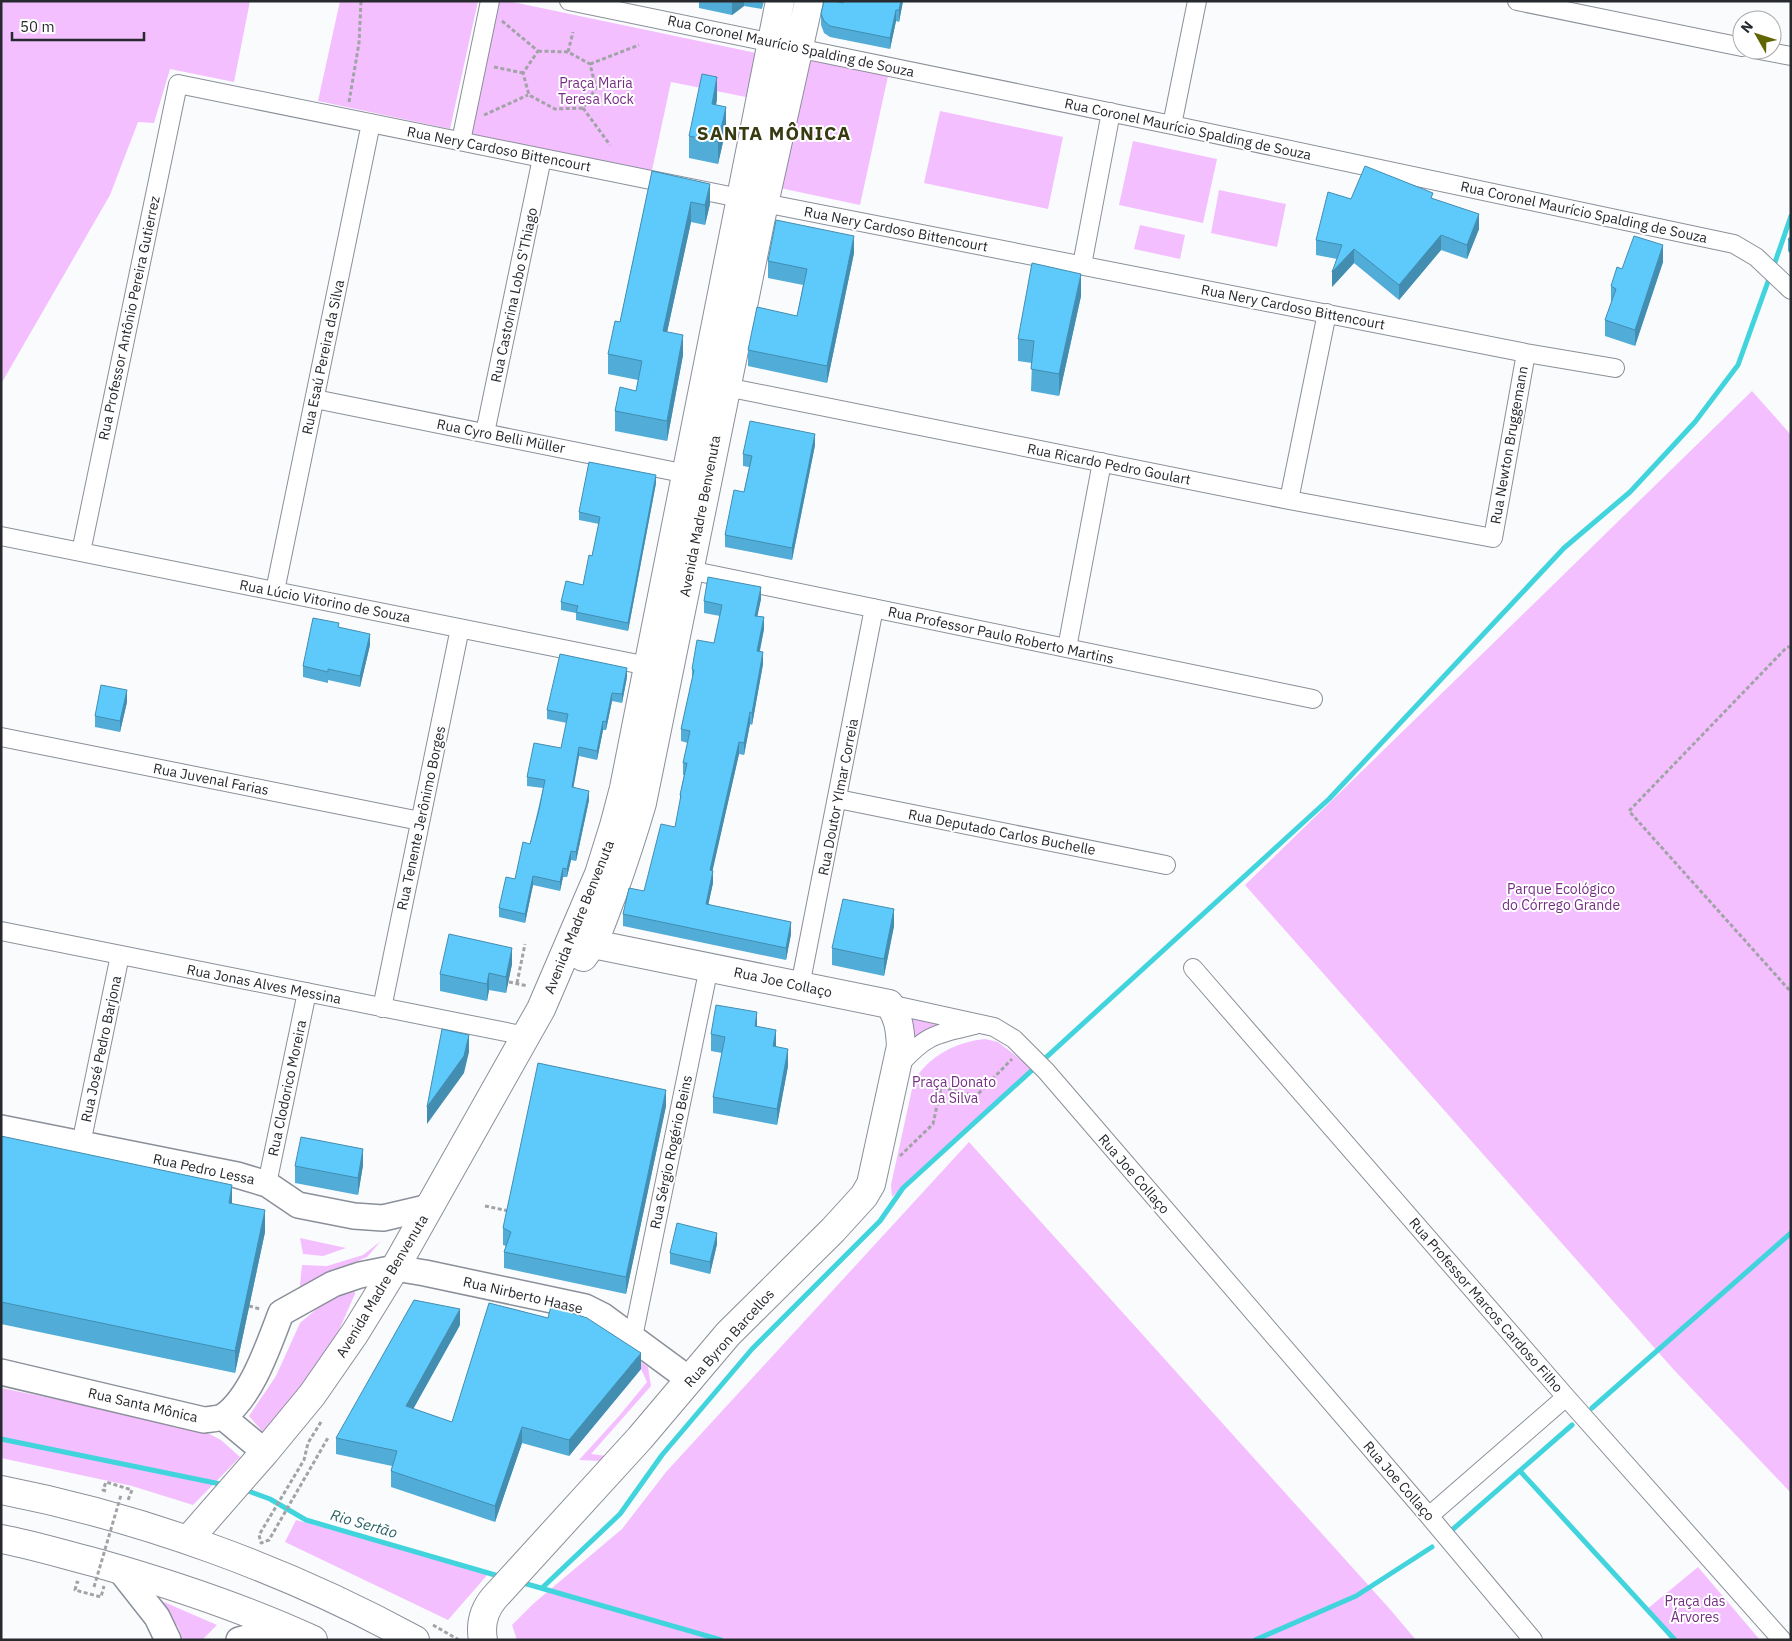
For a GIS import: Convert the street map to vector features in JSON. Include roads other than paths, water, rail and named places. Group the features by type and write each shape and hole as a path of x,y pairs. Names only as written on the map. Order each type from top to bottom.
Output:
{"main road":[{"name":"Avenida Madre Benvenuta","path":"538,998 593,944 622,868 642,803 726,387 772,42 780,1"},
{"name":"Avenida Madre Benvenuta","path":"188,1540 288,1425 337,1360 395,1268 526,1036 538,998 599,874 624,788 686,474 752,200 798,48 809,1"},
{"name":"Rua Joe Collaço","path":"593,944 889,1004"},
{"name":"Rua Byron Barcellos","path":"483,1640 483,1616 494,1598 640,1438 728,1334 833,1230 864,1196 871,1184 898,1067 901,1046 900,1026 896,1013 889,1004"},
{"path":"1,1490 89,1510 188,1540 250,1562 384,1623 415,1640"},
{"path":"1,1539 28,1544 174,1585 304,1635"}],"street":[{"name":"Rua Coronel Maurício Spalding de Souza","path":"569,1 589,3 1112,112 1734,244 1756,257 1791,290"},
{"path":"1172,125 1197,1"},
{"path":"1517,1 1732,45"},
{"path":"461,141 493,9"},
{"name":"Rua Nery Cardoso Bittencourt","path":"178,84 1526,353 1615,368"},
{"name":"Rua Professor Antônio Pereira Gutierrez","path":"81,552 178,84"},
{"path":"1082,265 1112,112"},
{"name":"Rua Esaú Pereira da Silva","path":"275,591 371,123"},
{"name":"Rua Castorina Lobo S'Thiago","path":"485,433 542,158"},
{"path":"1289,500 1327,313"},
{"name":"Rua Newton Bruggemann","path":"1493,538 1526,353"},
{"name":"Rua Ricardo Pedro Goulart","path":"726,387 1289,500 1493,538"},
{"name":"Rua Cyro Belli Müller","path":"315,399 686,474"},
{"path":"1067,648 1102,462"},
{"name":"Rua Lúcio Vitorino de Souza","path":"1,536 648,666"},
{"name":"Rua Professor Paulo Roberto Martins","path":"689,570 1313,699"},
{"name":"Rua Doutor Ylmar Correia","path":"800,986 874,608"},
{"name":"Rua Tenente Jerônimo Borges","path":"382,1008 460,628"},
{"name":"Rua Juvenal Farias","path":"1,736 420,821"},
{"name":"Rua Deputado Carlos Buchelle","path":"838,799 1166,865"},
{"name":"Rua Jonas Alves Messina","path":"1,931 526,1036"},
{"name":"Rua José Pedro Barjona","path":"81,1144 120,955"},
{"name":"Rua Sérgio Rogério Beins","path":"633,1337 710,967"},
{"name":"Rua Professor Marcos Cardoso Filho","path":"1193,968 1566,1397 1782,1640"},
{"name":"Rua Clodorico Moreira","path":"267,1184 307,992"},
{"name":"Rua Joe Collaço","path":"889,1004 981,1024 1004,1033 1027,1051 1429,1516 1533,1640"},
{"path":"898,1067 914,1049 928,1038 937,1034 981,1024"},
{"name":"Rua Pedro Lessa","path":"1,1128 237,1175 267,1184 298,1205 354,1216 382,1218 430,1207"},
{"path":"259,1459 223,1417 241,1398 262,1363 281,1313 333,1284 360,1275 395,1268"},
{"name":"Rua Nirberto Haase","path":"395,1268 585,1308 603,1316 690,1380"},
{"name":"Rua Santa Mônica","path":"1,1372 204,1420 223,1417"},
{"path":"1429,1516 1566,1397"},
{"path":"120,1570 157,1617 168,1640"},
{"path":"239,1640 257,1635 304,1635"}],"waterway":[{"path":"1773,268 1791,216"},
{"path":"542,1588 620,1514 662,1455 752,1349 880,1221 903,1188 1329,799 1564,548 1630,492 1695,422 1738,365 1770,276"},
{"path":"1592,1408 1791,1233"},
{"path":"1452,1530 1572,1425"},
{"name":"Rio Sertão","path":"1,1439 225,1485"},
{"path":"1520,1471 1675,1640"},
{"name":"Rio Sertão","path":"243,1489 270,1499 306,1520 502,1577"},
{"path":"1255,1640 1356,1596 1432,1547"},
{"name":"Rio Sertão","path":"520,1582 721,1640"}],"district":[{"name":"SANTA MÔNICA","path":"774,133"}],"park label":[{"name":"Praça Maria Teresa Kock","path":"596,92"},
{"name":"Parque Ecológico do Córrego Grande","path":"1561,898"},
{"name":"Praça Donato da Silva","path":"954,1090"},
{"name":"Praça das Árvores","path":"1695,1609"}]}
